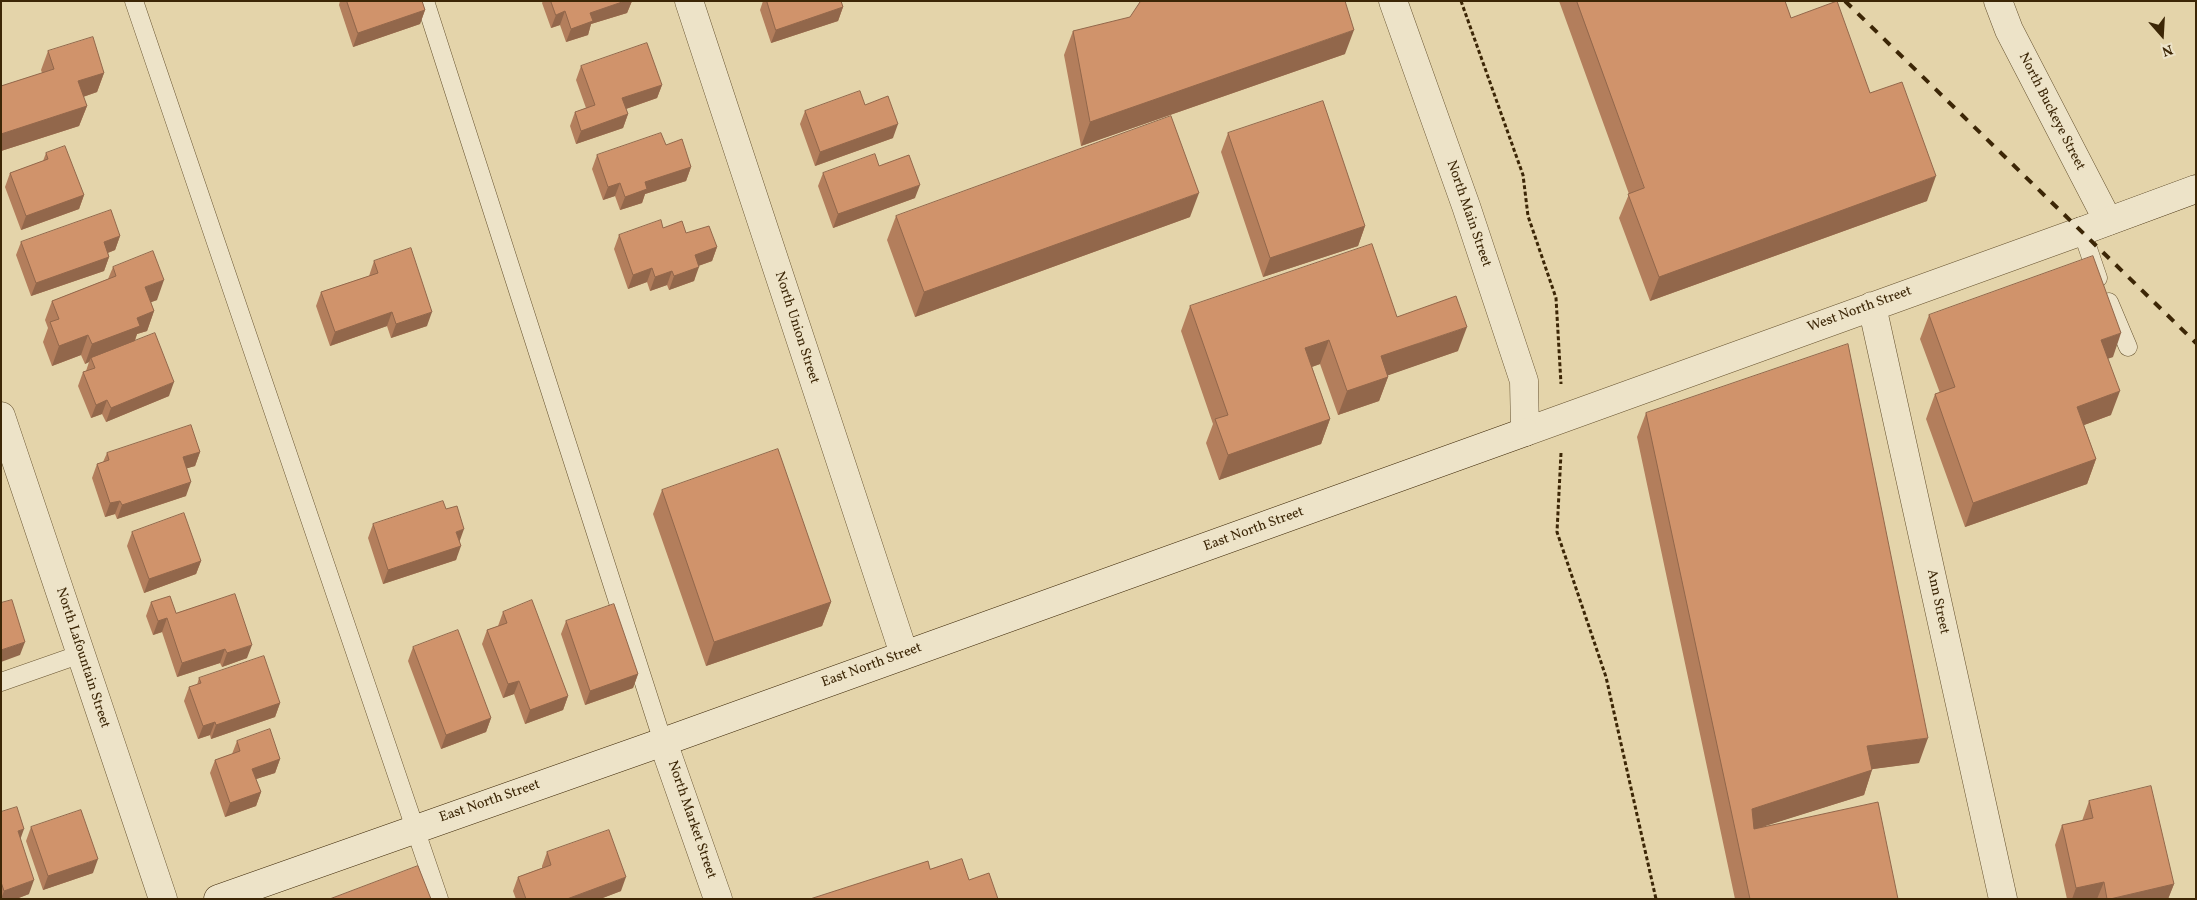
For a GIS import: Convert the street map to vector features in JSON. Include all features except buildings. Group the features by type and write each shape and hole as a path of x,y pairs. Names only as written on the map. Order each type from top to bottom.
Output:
{"street":[{"name":"North Union Street","path":"689,1 904,654"},
{"name":"North Main Street","path":"1393,1 1466,206 1524,381 1525,432"},
{"name":"North Buckeye Street","path":"1998,1 2009,30 2108,221"},
{"name":"West North Street","path":"1525,432 2196,189"},
{"name":"Ann Street","path":"1872,306 2003,899"},
{"name":"North Lafountain Street","path":"1,416 162,899"},
{"name":"East North Street","path":"218,899 1226,541 1525,432"},
{"name":"North Market Street","path":"663,742 718,899"}],"lane":[{"path":"134,1 439,899"},
{"path":"425,1 663,742"},
{"path":"2082,231 2096,272 2128,347"},
{"path":"1,682 81,654"}],"railway":[{"path":"1845,1 2196,343"}]}
